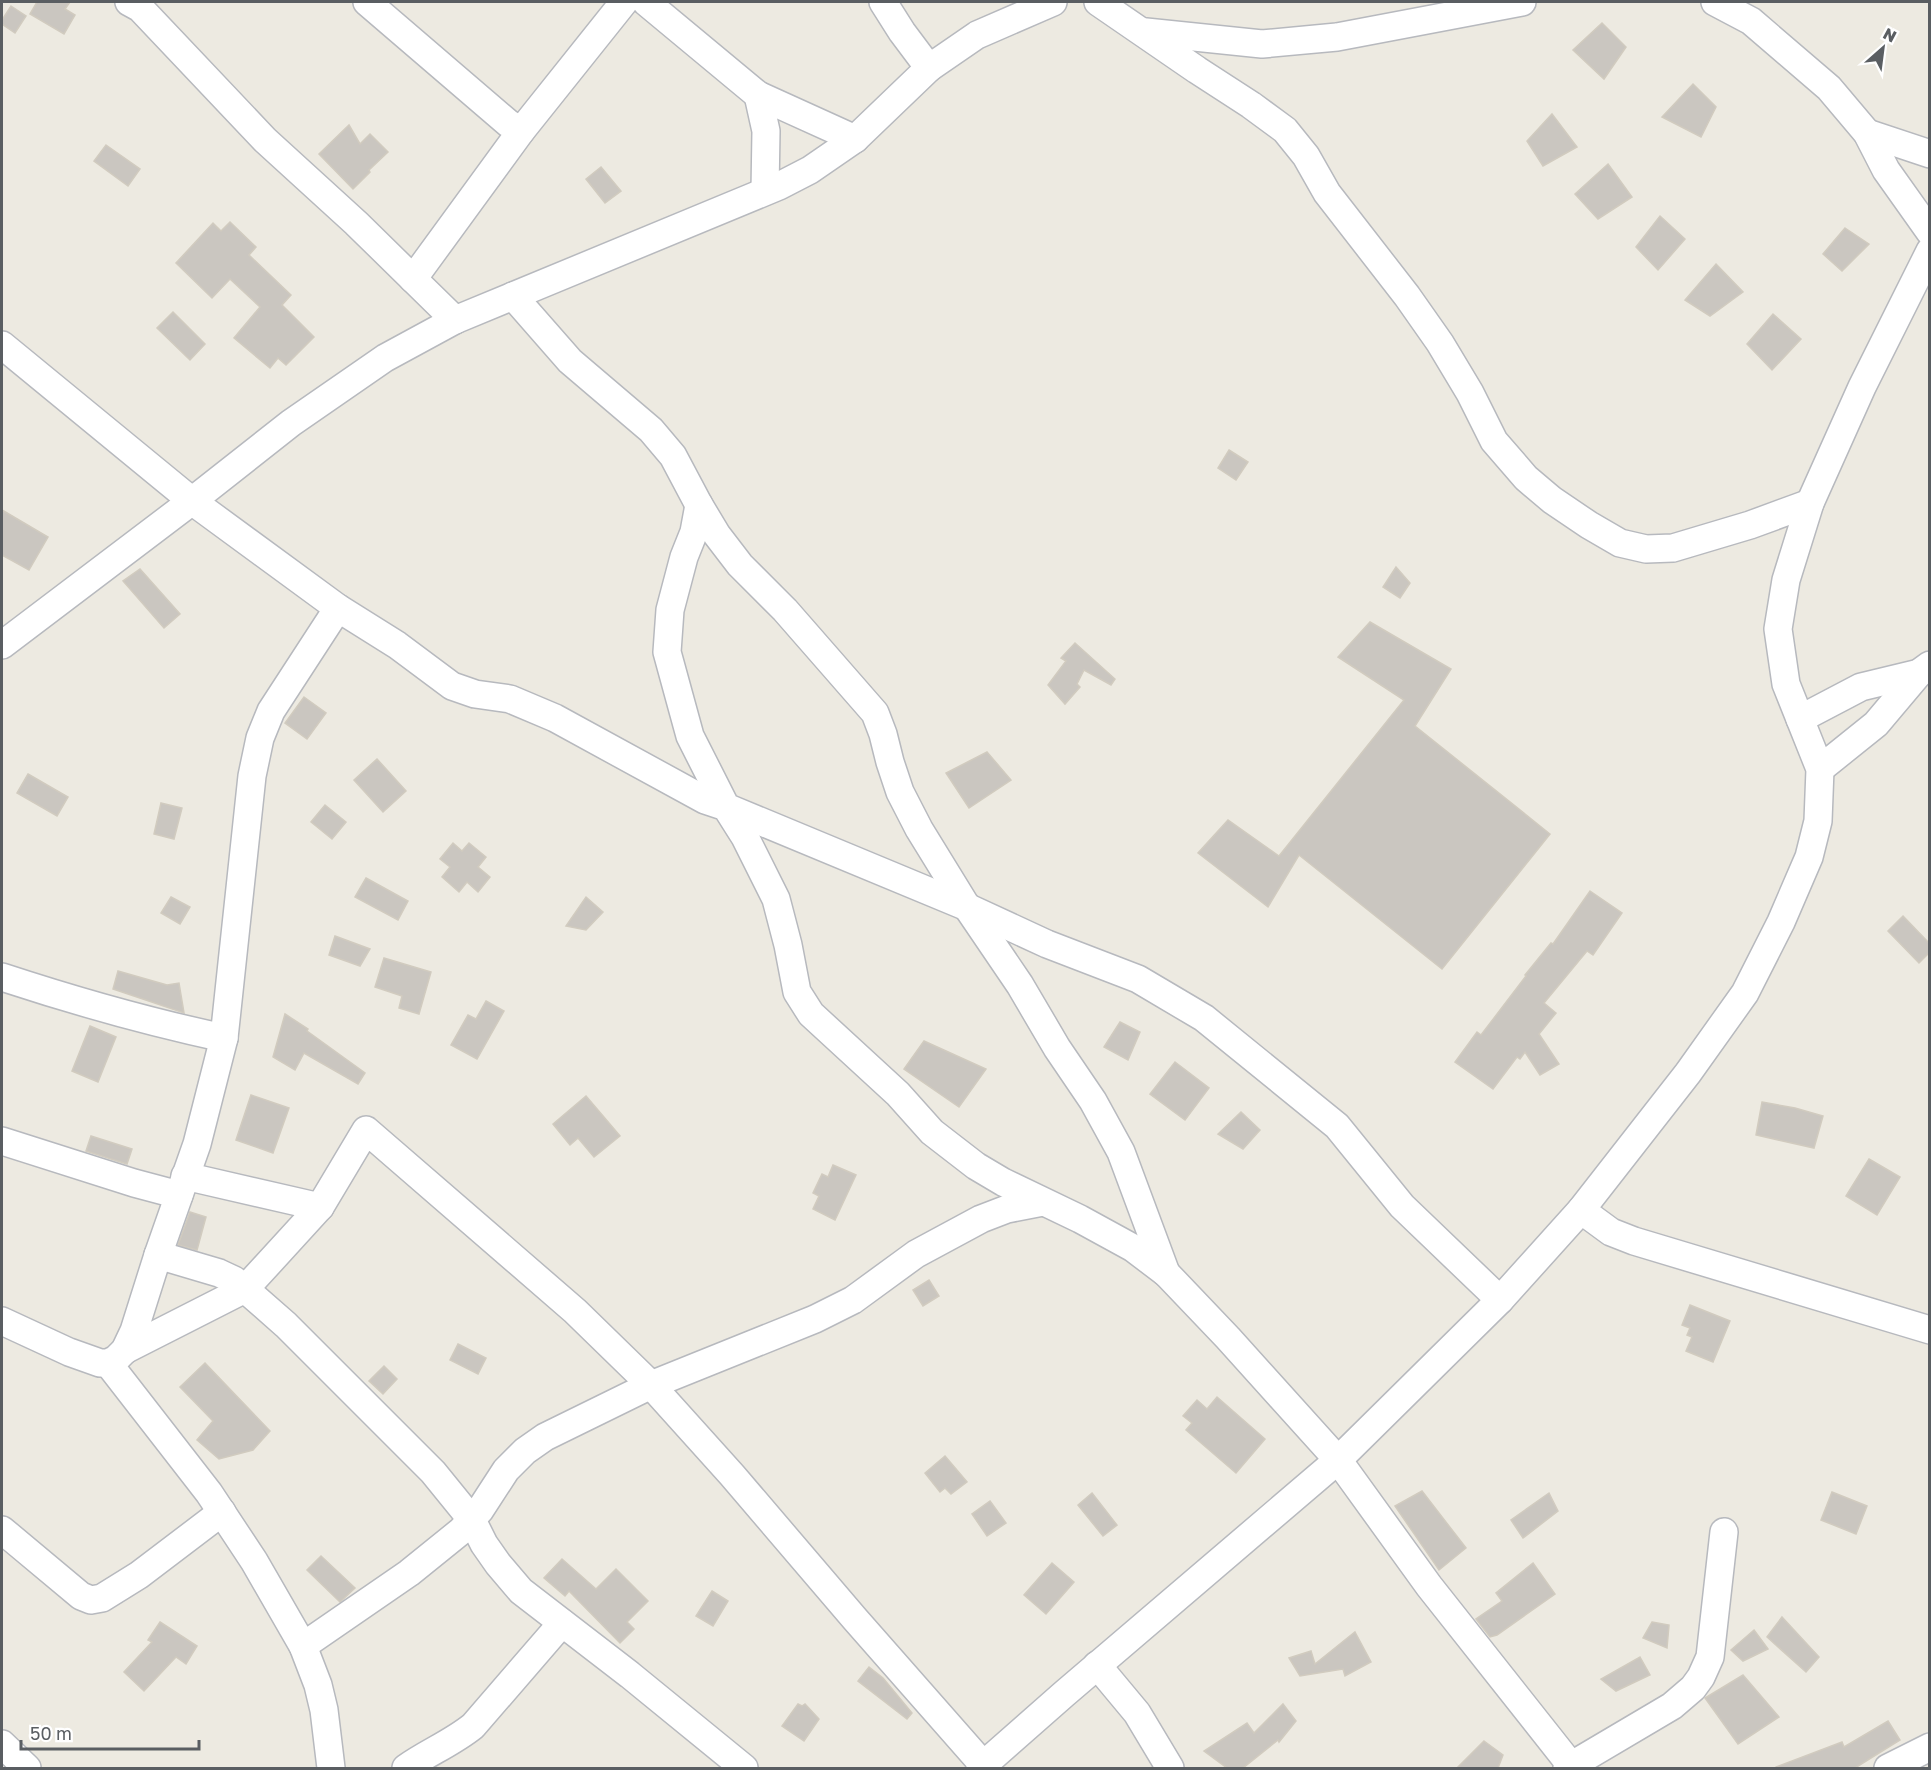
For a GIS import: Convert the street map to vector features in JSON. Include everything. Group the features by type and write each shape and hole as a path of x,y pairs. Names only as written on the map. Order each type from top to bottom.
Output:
{"street":[{"path":"367,2 521,132"},
{"path":"413,279 521,132 624,2"},
{"path":"646,2 758,95 855,139"},
{"path":"883,2 929,68"},
{"path":"7,634 192,501 291,423 385,358 454,320 765,191 810,170 855,139 929,68 976,35 1053,2"},
{"path":"1098,2 1285,130 1306,156 1327,192 1440,343 1470,393 1494,441 1526,478 1552,500 1588,525 1620,543 1646,549 1673,548 1750,525 1810,503"},
{"path":"1142,32 1262,44 1337,37 1522,2"},
{"path":"1715,2 1751,21 1829,88 1867,133 1886,170 1929,232"},
{"path":"138,4 265,140 356,223 454,320"},
{"path":"758,95 766,131 765,191"},
{"path":"1867,133 1929,154"},
{"path":"2,1321 93,1362 116,1356 245,1289 320,1207 366,1130 575,1311 651,1385 732,1474 983,1768 1096,1665 1338,1460 1500,1300 1581,1210 1688,1073 1745,993 1781,922 1809,857 1818,821 1820,769 1786,684 1778,629 1786,579 1810,503 1862,387 1929,251"},
{"path":"513,296 570,362 651,430 673,456 717,535 740,565 785,610 875,713 900,792 919,829 1093,1101 1121,1152 1166,1273"},
{"path":"2,345 192,501 338,608 397,645 452,686 475,694 510,699 555,718 705,801 726,807 967,907 1047,944 1138,979 1204,1018 1337,1126 1402,1206 1500,1300"},
{"path":"699,505 694,532 684,557 670,610 667,652 690,736 776,899 797,992 811,1014 898,1094 932,1132 976,1166 1133,1248 1166,1273 1338,1460 1429,1586 1570,1768 1672,1706 1693,1688 1701,1677 1710,1657 1724,1532"},
{"path":"116,1356 134,1331 197,1144 225,1038 252,776 260,738 271,711 338,608"},
{"path":"1800,719 1862,687 1924,669"},
{"path":"1820,769 1876,724 1924,669"},
{"path":"2,977 76,1002 225,1038"},
{"path":"2,1141 61,1161 182,1185 320,1207"},
{"path":"303,1646 409,1573 461,1531 472,1520 506,1470 525,1451 545,1437 651,1385 814,1319 853,1300 916,1254 981,1219 1007,1209 1043,1202"},
{"path":"1581,1210 1611,1232 1634,1241 1929,1330"},
{"path":"158,1255 219,1273 234,1280 245,1289 286,1325 433,1472 472,1520 484,1544 521,1592 639,1682 744,1768"},
{"path":"116,1356 254,1561 303,1646 318,1685 324,1710 331,1768"},
{"path":"2,1530 81,1596 91,1600 102,1598 139,1575 222,1512"},
{"path":"406,1768 435,1749 457,1739 473,1726 562,1623"},
{"path":"1096,1665 1137,1713 1170,1768"},
{"path":"2,1744 27,1768"},
{"path":"1888,1768 1929,1747"}],"building":[{"path":"37,2 70,2 65,9 75,15 64,34 30,14"},
{"path":"11,6 26,16 15,33 2,24"},
{"path":"1602,23 1626,47 1604,79 1573,50"},
{"path":"1693,84 1716,107 1701,137 1662,117"},
{"path":"1552,114 1577,147 1543,166 1527,141"},
{"path":"349,125 360,144 370,134 388,152 353,189 319,154"},
{"path":"106,145 140,169 128,186 94,161"},
{"path":"1608,164 1632,197 1598,219 1575,194"},
{"path":"601,167 621,191 605,203 586,179"},
{"path":"1660,216 1685,239 1658,270 1636,247"},
{"path":"230,222 256,247 249,255 291,295 282,305 314,337 286,365 278,358 270,368 234,338 260,307 230,279 212,298 176,263 213,223 221,231"},
{"path":"1845,228 1869,244 1842,271 1823,254"},
{"path":"1716,264 1743,292 1710,316 1685,300"},
{"path":"173,312 205,344 190,360 157,328"},
{"path":"1773,314 1801,339 1772,370 1747,344"},
{"path":"1229,450 1248,462 1236,480 1218,468"},
{"path":"2,510 48,537 29,570 2,555"},
{"path":"1396,567 1410,583 1400,598 1383,587"},
{"path":"140,569 180,614 164,628 123,581"},
{"path":"1370,622 1451,669 1415,726 1550,834 1442,969 1299,855 1268,907 1198,853 1228,820 1279,856 1404,700 1338,657"},
{"path":"1075,643 1115,679 1111,685 1084,670 1077,684 1080,687 1065,704 1048,685 1066,661 1061,658"},
{"path":"304,697 326,713 307,739 285,723"},
{"path":"987,752 1011,780 969,808 946,773"},
{"path":"377,759 406,791 383,812 354,780"},
{"path":"28,774 68,797 57,816 17,793"},
{"path":"161,803 182,808 174,839 154,834"},
{"path":"325,805 346,822 332,839 311,822"},
{"path":"453,843 462,851 469,843 486,857 478,867 490,877 478,892 467,882 459,892 442,877 450,867 440,859"},
{"path":"366,878 408,901 398,920 355,897"},
{"path":"1590,891 1622,913 1593,955 1587,951 1544,1003 1556,1013 1539,1034 1559,1064 1540,1075 1525,1052 1520,1059 1517,1057 1493,1089 1455,1062 1477,1032 1481,1035 1525,975 1551,943 1553,944"},
{"path":"171,897 190,907 180,924 161,913"},
{"path":"586,897 603,912 586,930 566,926"},
{"path":"1903,916 1929,943 1929,953 1919,963 1888,931"},
{"path":"335,936 370,949 360,966 329,955"},
{"path":"384,958 431,972 419,1014 399,1008 402,996 375,987"},
{"path":"118,971 167,985 179,983 184,1013 113,989"},
{"path":"486,1001 504,1011 477,1059 451,1045 468,1015 476,1019"},
{"path":"285,1014 365,1073 358,1084 304,1053 295,1070 273,1057"},
{"path":"1120,1022 1140,1032 1128,1060 1104,1047"},
{"path":"90,1026 116,1037 98,1082 72,1071"},
{"path":"924,1041 986,1069 959,1107 904,1069"},
{"path":"1175,1062 1209,1088 1185,1120 1150,1094"},
{"path":"251,1095 289,1108 273,1153 236,1140"},
{"path":"586,1096 620,1136 594,1157 578,1138 570,1145 553,1124"},
{"path":"1762,1102 1823,1116 1814,1148 1756,1135"},
{"path":"1241,1112 1260,1130 1243,1149 1218,1134"},
{"path":"91,1136 132,1149 127,1164 86,1151"},
{"path":"1869,1159 1900,1177 1877,1215 1846,1196"},
{"path":"833,1165 856,1175 835,1220 813,1209 819,1196 813,1193 822,1174 828,1177"},
{"path":"190,1212 206,1217 197,1250 178,1245"},
{"path":"929,1280 939,1296 923,1306 913,1290"},
{"path":"1690,1305 1730,1321 1713,1362 1686,1351 1692,1337 1687,1335 1690,1328 1682,1325"},
{"path":"458,1344 486,1358 478,1374 450,1360"},
{"path":"205,1363 270,1431 253,1450 219,1459 197,1440 213,1421 180,1387"},
{"path":"384,1366 397,1379 383,1394 369,1381"},
{"path":"1217,1397 1265,1439 1236,1473 1186,1430 1192,1423 1183,1416 1197,1400 1207,1409"},
{"path":"945,1456 967,1482 951,1494 945,1488 940,1492 925,1473"},
{"path":"1422,1491 1466,1548 1439,1570 1395,1506"},
{"path":"1832,1492 1867,1506 1856,1534 1821,1520"},
{"path":"1092,1493 1117,1525 1103,1536 1078,1505"},
{"path":"1549,1493 1558,1511 1523,1538 1511,1520"},
{"path":"990,1501 1006,1523 987,1536 972,1514"},
{"path":"321,1556 355,1588 340,1602 307,1570"},
{"path":"562,1559 596,1589 616,1569 648,1601 627,1622 634,1629 620,1643 569,1591 565,1596 544,1578"},
{"path":"1052,1563 1074,1582 1046,1614 1024,1595"},
{"path":"1533,1563 1555,1594 1497,1635 1490,1637 1476,1619 1502,1601 1496,1593"},
{"path":"712,1591 728,1601 713,1626 696,1616"},
{"path":"1782,1617 1819,1657 1806,1672 1767,1637"},
{"path":"160,1622 197,1646 186,1664 176,1657 144,1691 124,1672 152,1642 148,1640"},
{"path":"1652,1622 1669,1625 1667,1648 1643,1638"},
{"path":"1754,1630 1768,1649 1743,1661 1731,1650"},
{"path":"1355,1632 1371,1662 1345,1676 1343,1669 1300,1676 1289,1658 1311,1651 1315,1664"},
{"path":"1640,1657 1650,1675 1616,1691 1601,1679"},
{"path":"869,1667 883,1678 912,1713 907,1719 858,1681"},
{"path":"1743,1675 1779,1717 1738,1744 1705,1698"},
{"path":"798,1704 802,1706 805,1704 819,1719 804,1741 782,1726"},
{"path":"1283,1704 1296,1721 1279,1742 1278,1740 1243,1768 1227,1768 1204,1751 1247,1723 1254,1733"},
{"path":"1888,1721 1900,1740 1855,1768 1776,1768 1842,1742 1844,1747"},
{"path":"1484,1741 1503,1755 1498,1768 1457,1768"}]}
